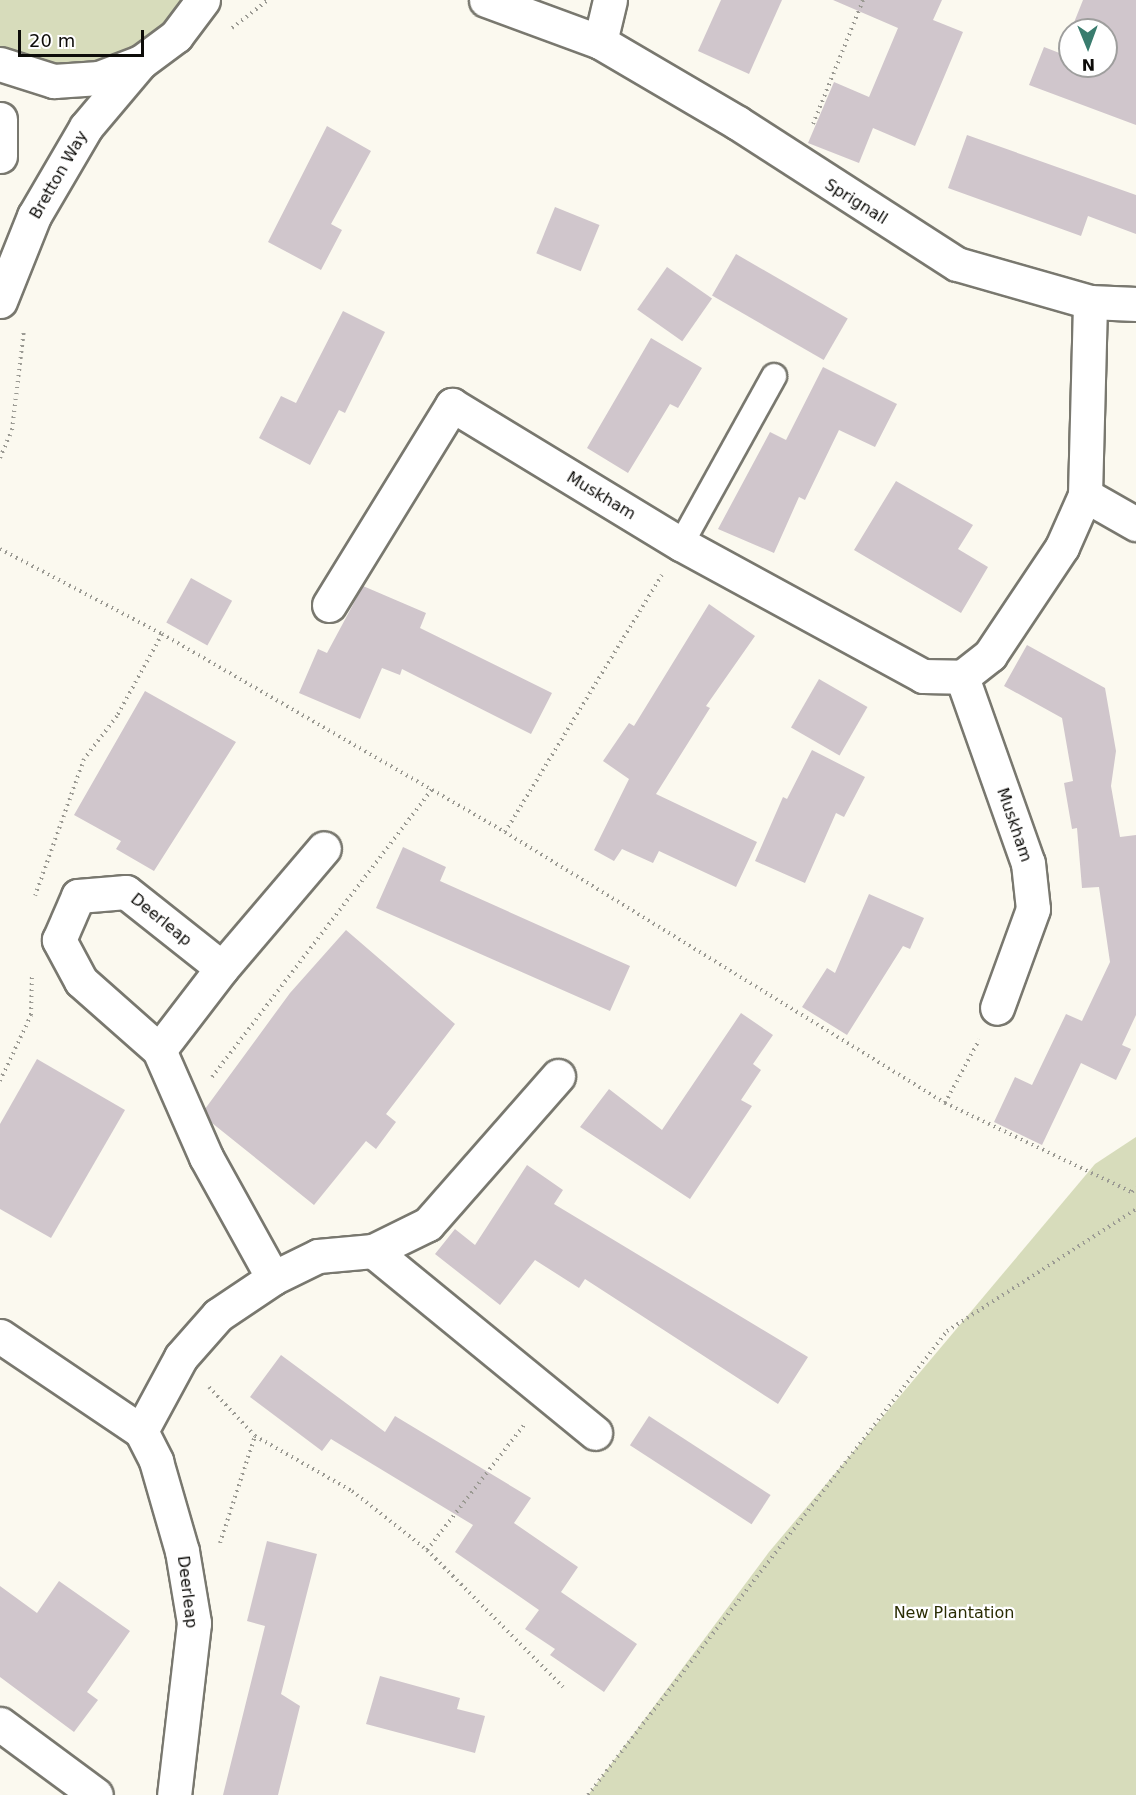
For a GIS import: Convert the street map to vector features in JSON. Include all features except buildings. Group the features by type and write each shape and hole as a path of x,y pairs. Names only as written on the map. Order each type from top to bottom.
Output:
{"street":[{"name":"Sprignall","path":"486,0 600,42 957,264 1090,302 1136,304"},
{"path":"600,42 610,0"},
{"path":"0,64 54,81 99,78 141,62 176,36 204,1"},
{"name":"Bretton Way","path":"0,301 34,216 86,127 141,62"},
{"path":"0,119 0,156"},
{"path":"962,677 990,655 1062,547 1085,495 1090,302"},
{"name":"Muskham","path":"329,605 452,405 681,544 924,676 962,677 1028,863 1034,909 997,1008"},
{"path":"1085,495 1136,524"},
{"path":"159,1050 222,968 324,848"},
{"name":"Deerleap","path":"222,968 126,892 78,896 59,940 81,981 159,1050 186,1111 273,1278"},
{"path":"0,1336 141,1431 181,1357 218,1315 273,1278 318,1256 374,1251 428,1224 558,1076"},
{"path":"374,1251 595,1433"},
{"name":"Deerleap","path":"141,1431 167,1491 194,1623 174,1795"},
{"path":"0,1724 96,1795"}],"lane":[{"path":"681,544 774,376"}],"path":[{"path":"222,35 268,0"},
{"path":"797,163 863,0"},
{"path":"0,458 12,430 25,322"},
{"path":"505,832 681,544"},
{"path":"0,549 162,633 432,789 945,1103 1132,1192 1136,1187"},
{"path":"34,905 35,885 84,759 117,716 162,633"},
{"path":"186,1111 432,789"},
{"path":"0,1081 31,1015 32,970"},
{"path":"945,1103 997,1008"},
{"path":"588,1795 947,1331 1136,1209"},
{"path":"181,1357 255,1436 352,1491 427,1551 564,1687"},
{"path":"427,1551 548,1394"},
{"path":"219,1546 255,1436"}],"green space":[{"path":"0,0 203,0 99,78 0,64"},
{"name":"New Plantation","path":"1136,1137 1136,1795 588,1795 769,1552 1095,1164"}]}
